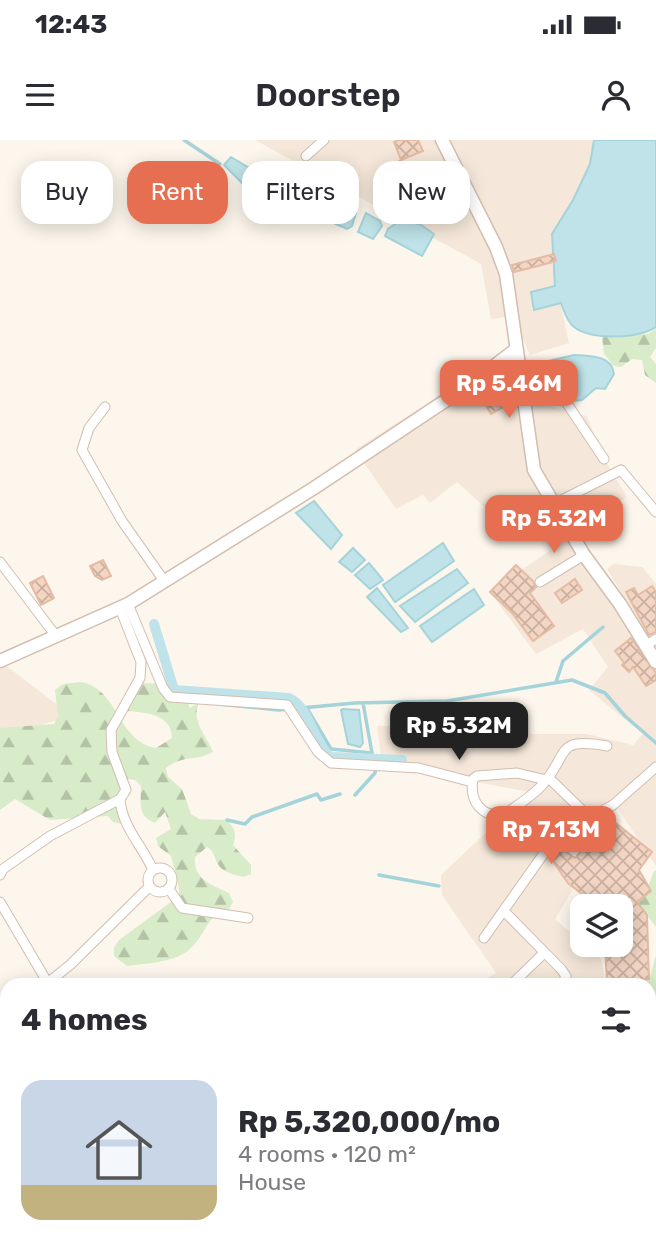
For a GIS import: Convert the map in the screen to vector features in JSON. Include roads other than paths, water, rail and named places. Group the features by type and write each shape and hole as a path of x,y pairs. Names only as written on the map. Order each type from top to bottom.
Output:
{"street":[{"path":"306,156 324,140"},
{"path":"442,140 500,258 508,286 534,470 584,555 651,643 656,662"},
{"path":"0,661 124,606 164,582 314,488 472,383 515,350"},
{"path":"523,396 554,395 564,399 604,459"},
{"path":"105,407 89,428 82,450 121,521 164,582"},
{"path":"554,504 621,470 656,512"},
{"path":"540,582 584,555"},
{"path":"0,562 57,636"},
{"path":"124,606 163,688 170,696 282,704 290,708 320,754 331,763 419,768 472,782"},
{"path":"0,875 3,869 50,836 120,799 126,790 112,752 111,730 140,678 141,662 124,606"},
{"path":"590,818 549,780 517,773 477,776 472,782 474,801 485,812 499,816 549,780 559,755 567,747 588,743 607,746"},
{"path":"484,938 526,881 541,853 564,832 613,805 656,767"},
{"path":"120,799 124,825 143,848 153,870"},
{"path":"162,867 170,872 173,880 169,889 162,892 149,887 148,877 153,870 162,867"},
{"path":"53,978 149,887"},
{"path":"169,889 182,908 248,918"},
{"path":"0,902 44,978"},
{"path":"504,911 565,978"},
{"path":"518,978 544,953"}],"water":[{"path":"594,140 656,140 656,327 639,334 603,336 582,331 569,322 561,303 534,310 531,292 555,286 552,234 573,200 590,164"},
{"path":"231,157 242,164 242,183 228,169 228,161"},
{"path":"366,213 373,217 373,224 382,226 373,239 358,232"},
{"path":"336,224 353,224 347,229"},
{"path":"395,224 418,224 434,234 422,256 385,236 388,229"},
{"path":"574,355 605,360 614,374 605,389 596,388 582,400 550,403 544,362"},
{"path":"314,501 342,535 331,549 296,513"},
{"path":"443,543 454,561 395,602 383,585"},
{"path":"353,548 365,560 352,572 339,562"},
{"path":"369,563 383,580 370,589 355,575"},
{"path":"457,569 468,583 415,622 400,606"},
{"path":"377,588 408,628 401,632 367,597"},
{"path":"474,589 484,605 432,642 420,626"},
{"path":"341,710 359,710 363,743 360,747 348,744"}],"waterway":[{"path":"184,140 216,161"},
{"path":"154,624 174,690 289,698 302,709 320,743 331,757 402,760"},
{"path":"556,682 563,661 603,627"},
{"path":"218,704 279,710 355,703 447,701 572,680 605,693 625,716 656,743"},
{"path":"308,710 331,749 372,753 363,703"},
{"path":"355,795 375,773 376,768"},
{"path":"227,820 245,824 252,817 317,794 321,800 340,794"},
{"path":"379,875 439,886"}]}
